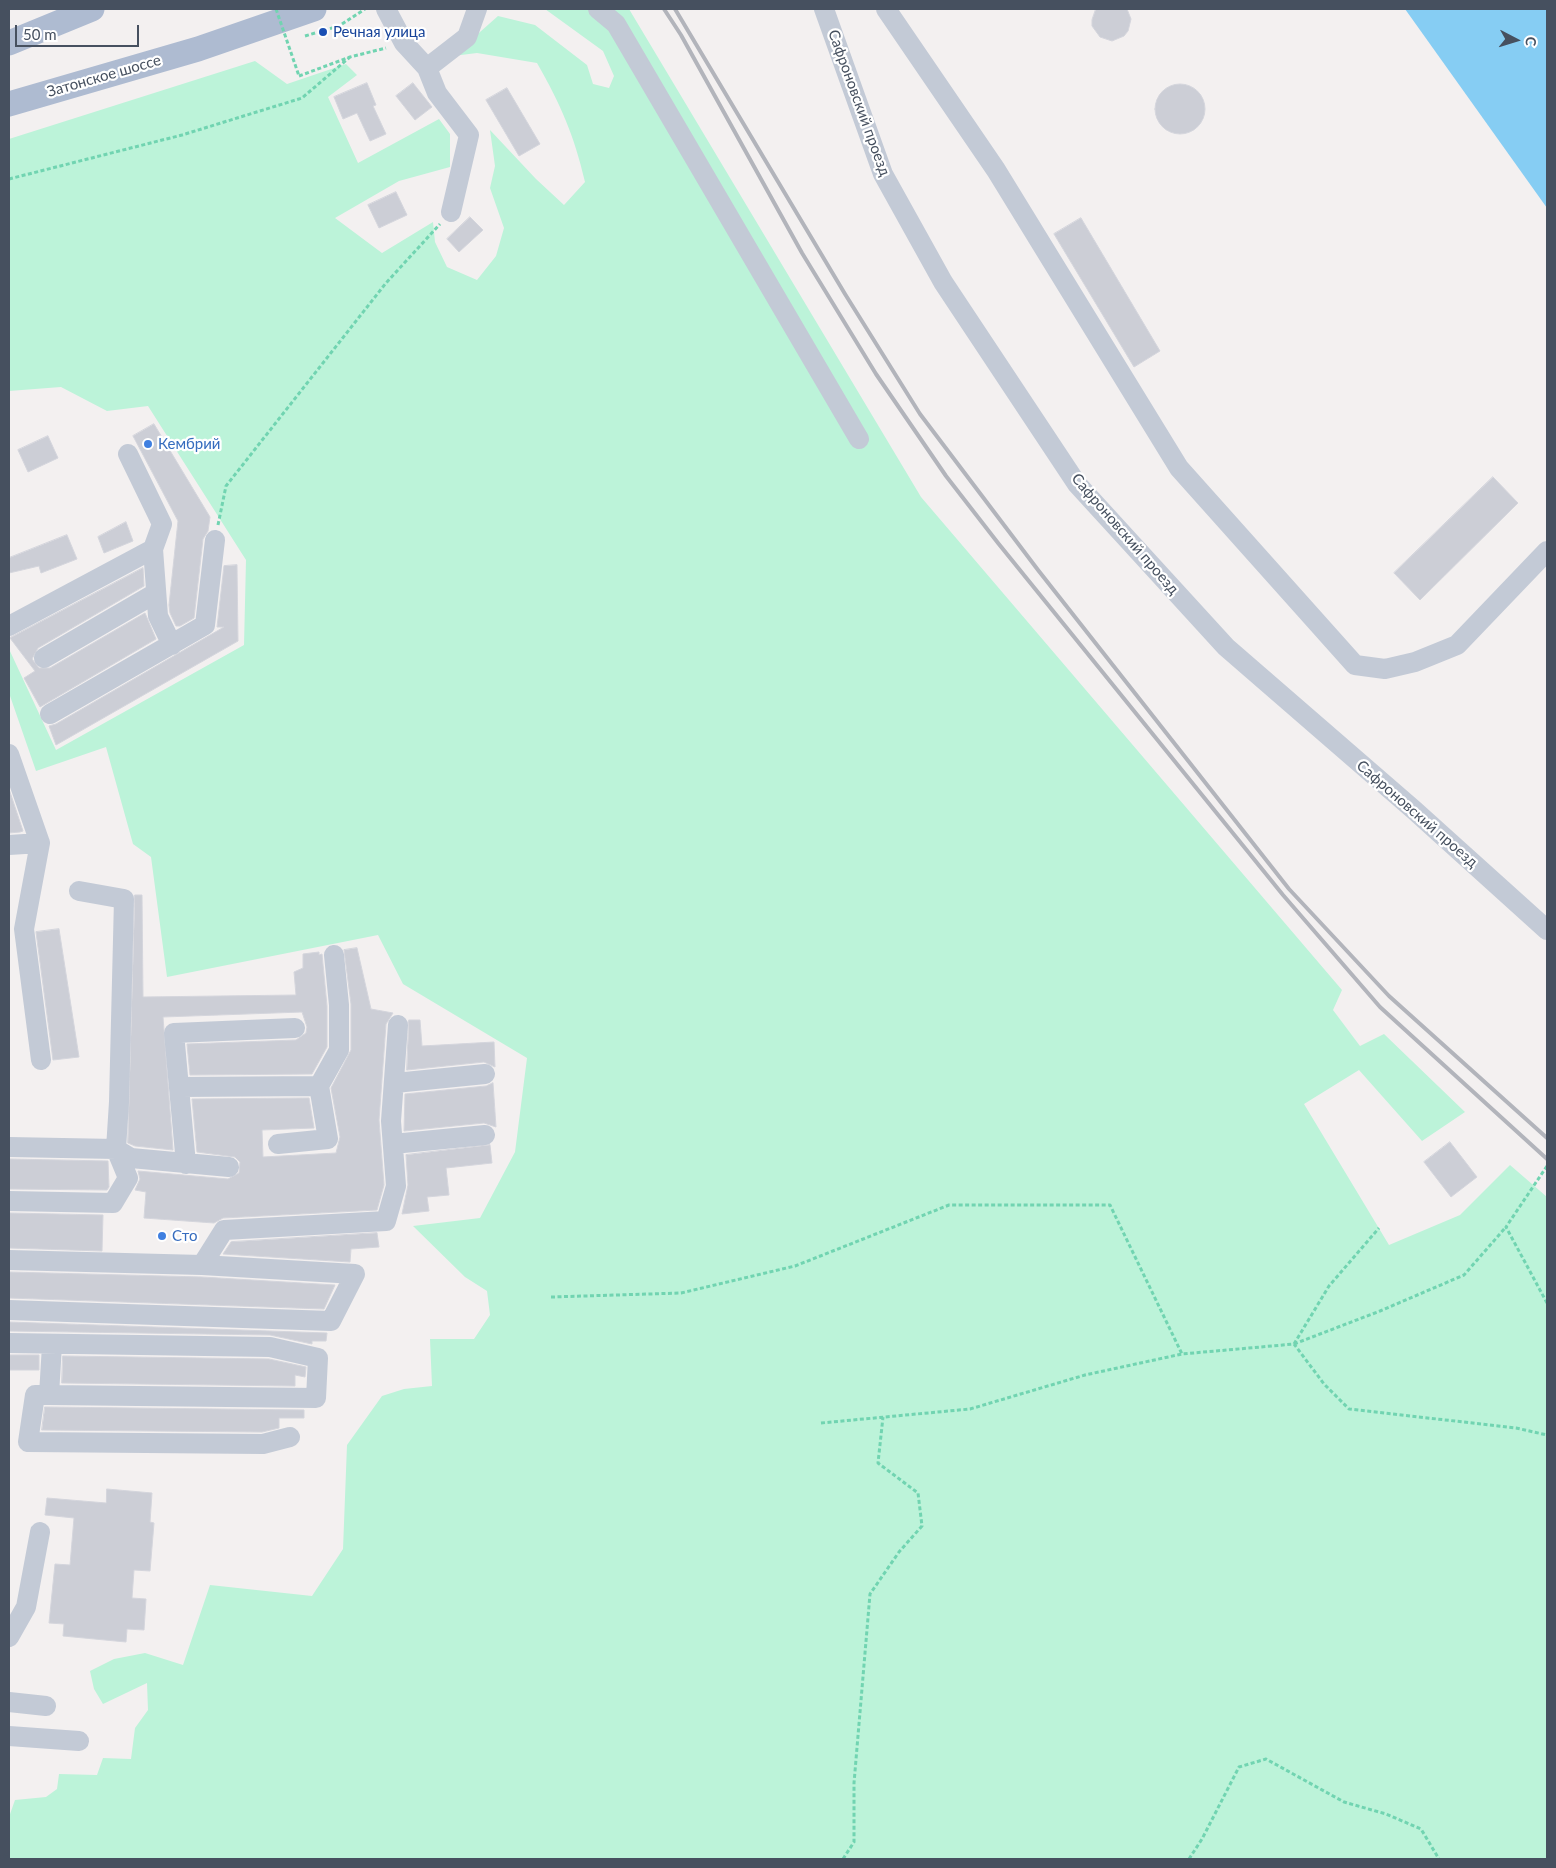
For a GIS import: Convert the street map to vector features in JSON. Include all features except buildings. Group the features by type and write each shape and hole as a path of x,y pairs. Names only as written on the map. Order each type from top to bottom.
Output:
{"main road":[{"path":"9,43 92,9"},
{"name":"Затонское шоссе","path":"9,104 198,49 314,9"}],"street":[{"path":"386,9 404,43 428,68 437,92 469,135 451,212"},
{"path":"428,68 467,36 477,9"},
{"path":"598,9 616,24 859,439"},
{"name":"Сафроновский проезд","path":"824,9 883,174 943,282 1077,484 1226,647 1414,810 1547,930"},
{"path":"886,9 996,170 1179,468 1355,665 1385,669 1415,662 1457,645 1547,551"},
{"path":"128,454 162,524 153,549 156,594 158,616 172,645"},
{"path":"50,714 206,625 215,540"},
{"path":"9,626 153,549"},
{"path":"44,658 156,594"},
{"path":"9,754 40,842 24,928 40,1060"},
{"path":"9,845 40,842"},
{"path":"9,1201 113,1203 128,1178 116,1149 124,899 79,891"},
{"path":"278,1144 328,1139 319,1086 339,1050 339,1005 334,955"},
{"path":"202,1266 224,1230 386,1221 396,1186 391,1121 398,1025"},
{"path":"186,1164 174,1032 295,1028"},
{"path":"395,1083 485,1074"},
{"path":"180,1087 319,1086"},
{"path":"393,1144 485,1135"},
{"path":"9,1147 116,1149 132,1158 229,1168"},
{"path":"9,1260 202,1266 355,1274 331,1321 9,1310"},
{"path":"9,1343 270,1347 318,1358 316,1398 35,1395 28,1442 263,1444 290,1437"},
{"path":"49,1395 52,1345"},
{"path":"9,1637 26,1607 40,1532"},
{"path":"9,1702 46,1706"},
{"path":"9,1736 79,1741"}],"path":[{"path":"276,9 299,76 350,57 404,43"},
{"path":"9,179 182,135 302,98 350,57"},
{"path":"215,540 226,486 386,282 451,212"},
{"path":"821,1422 970,1409 1085,1375 1182,1354 1294,1344 1380,1311 1464,1275 1506,1227 1547,1166"},
{"path":"551,1297 681,1293 795,1266 949,1205 1110,1205 1182,1354"},
{"path":"1506,1227 1547,1303"},
{"path":"1294,1344 1329,1286 1379,1228"},
{"path":"1294,1344 1324,1384 1349,1409 1516,1428 1547,1435"},
{"path":"843,1859 854,1842 854,1783 870,1594 899,1552 922,1526 918,1493 878,1463 883,1417"},
{"path":"1189,1859 1202,1839 1239,1767 1266,1759 1344,1802 1386,1814 1421,1829 1439,1859"}],"green space":[{"path":"545,9 629,9 921,497 1342,990 1333,1010 1360,1046 1384,1034 1465,1112 1422,1141 1359,1070 1304,1104 1389,1245 1460,1215 1510,1165 1547,1197 1547,1859 9,1859 9,1817 15,1800 46,1797 57,1789 59,1774 97,1775 103,1758 131,1759 135,1728 148,1710 147,1683 103,1704 94,1689 90,1671 114,1659 145,1653 183,1665 210,1585 312,1596 343,1549 347,1445 382,1396 404,1389 432,1386 430,1339 474,1339 490,1315 487,1291 465,1277 413,1226 480,1218 515,1152 527,1058 403,984 378,935 167,977 151,857 133,844 106,747 36,771 9,693 9,649 56,750 244,645 246,560 148,406 107,411 61,387 9,391 9,139 255,61 287,84 346,64 357,75 328,97 358,163 439,119 450,134 450,167 399,181 335,218 382,253 433,222 435,242 447,267 477,280 496,256 504,228 490,188 495,166 490,130 536,179 564,205 585,182 566,121 537,63 477,53 453,56 498,16 535,25 587,65 593,84 609,88 614,76 603,51"}],"water":[{"path":"1405,9 1547,9 1547,208"}],"railway":[{"path":"664,9 681,35 802,253 876,374 946,476 1283,895 1380,1007 1547,1159"},
{"path":"675,9 845,294 920,414 1038,570 1289,889 1389,996 1547,1138"}],"place":[{"name":"Речная улица","path":"323,32"},
{"name":"Кембрий","path":"148,444"},
{"name":"Сто","path":"162,1236"}]}
